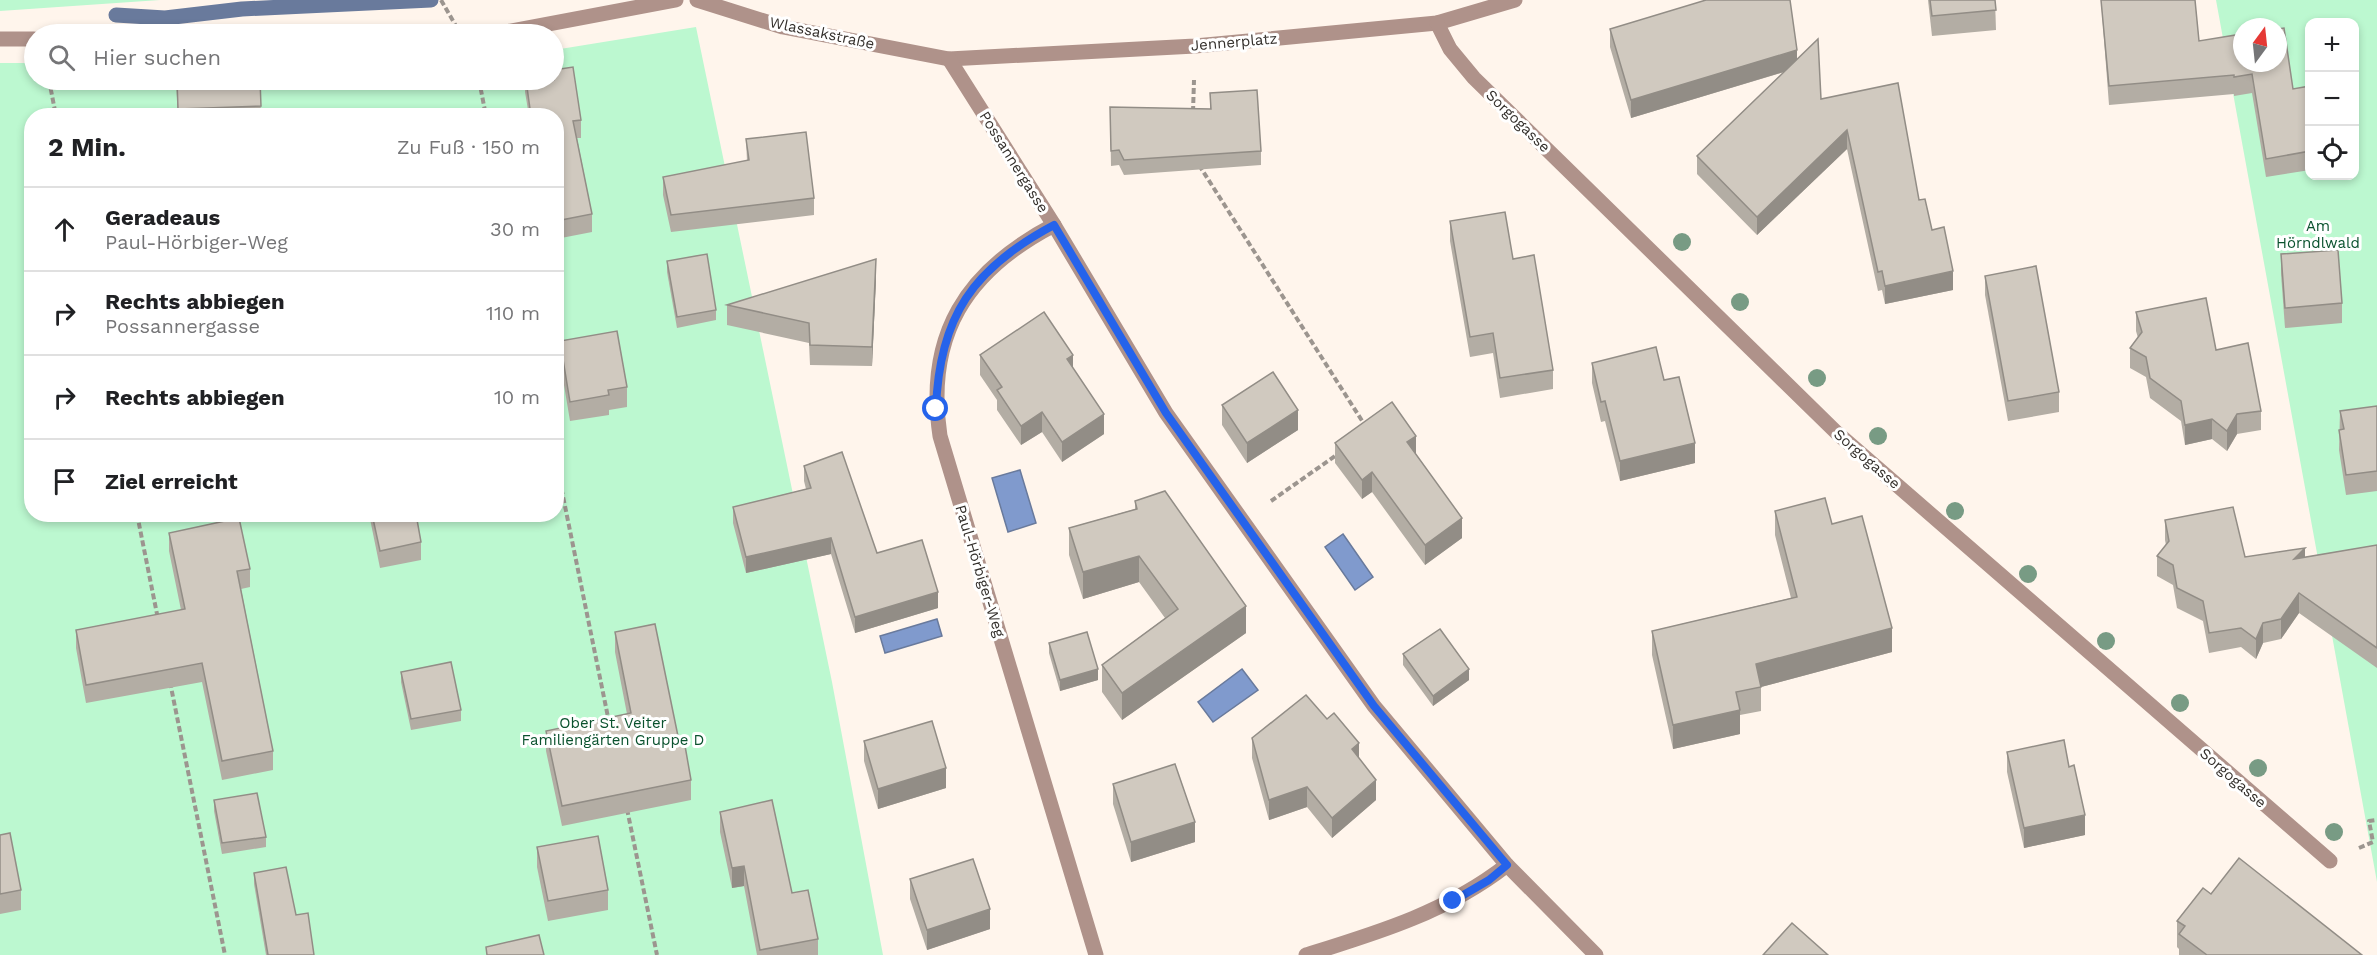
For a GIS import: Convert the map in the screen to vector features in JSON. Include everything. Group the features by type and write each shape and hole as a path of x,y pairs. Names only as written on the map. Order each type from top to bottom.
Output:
{"street":[{"path":"548,24 676,0"},
{"name":"Wlassakstraße","path":"697,0 783,27 949,59"},
{"name":"Jennerplatz","path":"949,59 1195,46 1437,23 1515,0"},
{"name":"Sorgogasse","path":"1437,23 1450,49 1474,78 1837,433 2330,861"},
{"path":"0,39 24,39"},
{"name":"Possannergasse","path":"949,59 1054,225 1166,413 1374,706 1507,865 1596,955"},
{"name":"Paul-Hörbiger-Weg","path":"1054,225 1003,257 971,288 954,317 944,346 937,380 936,409 940,436 1096,955"},
{"path":"1306,955 1410,921 1453,901 1489,880 1507,865"}],"path":[{"path":"441,0 455,24"},
{"path":"1193,118 1195,46"},
{"path":"51,90 54,108"},
{"path":"481,90 484,108"},
{"path":"1198,164 1369,432"},
{"path":"1243,521 1340,452"},
{"path":"564,501 611,732"},
{"path":"139,522 160,629"},
{"path":"169,675 225,955"},
{"path":"626,802 657,955"}],"green space":[{"path":"0,0 160,0 0,11"},
{"name":"Am Hörndlwald","path":"2216,0 2377,0 2377,882"},
{"name":"Ober St. Veiter Familiengärten Gruppe D","path":"696,27 832,682 883,955 0,955 0,63 24,63 24,90 564,90 564,48"}],"water":[{"path":"1020,470 1036,523 1008,532 992,478"},
{"path":"1343,534 1373,577 1355,590 1325,547"},
{"path":"937,619 942,636 885,653 880,636"},
{"path":"1242,669 1258,690 1213,722 1198,702"}],"building":[{"path":"1706,0 1790,0 1797,50 1631,100 1610,29"},
{"path":"1930,0 1995,0 1996,10 1932,16"},
{"path":"2101,0 2195,0 2199,41 2233,35 2233,72 2287,72 2287,48 2293,89 2305,87 2305,152 2266,159 2252,74 2109,86"},
{"path":"1818,39 1821,99 1898,83 1919,200 1925,199 1932,230 1944,227 1953,271 1885,286 1882,271 1878,272 1847,130 1757,217 1697,156"},
{"path":"573,67 581,120 573,121 592,214 564,219 564,108 530,108 527,90 564,90 564,68"},
{"path":"177,90 260,90 261,106 178,108"},
{"path":"1257,90 1261,151 1124,160 1119,150 1111,151 1110,107 1211,109 1210,93"},
{"path":"806,132 814,198 671,215 663,177 749,160 746,139"},
{"path":"1505,212 1513,259 1534,255 1553,370 1500,378 1493,333 1470,337 1450,221"},
{"path":"2338,250 2342,303 2285,308 2281,254"},
{"path":"707,254 716,310 677,317 667,261"},
{"path":"876,259 872,347 810,345 809,323 727,305"},
{"path":"2036,266 2059,392 2008,401 1985,276"},
{"path":"2206,298 2216,350 2248,343 2261,411 2237,414 2227,431 2212,419 2185,425 2181,401 2150,378 2146,357 2130,348 2142,332 2136,312"},
{"path":"1044,312 1073,355 1067,359 1104,414 1062,442 1042,412 1021,426 997,390 1002,387 980,355"},
{"path":"617,331 627,387 608,390 609,395 570,402 564,365 564,340"},
{"path":"1656,347 1664,380 1679,377 1695,443 1620,461 1605,401 1601,402 1592,363"},
{"path":"1273,372 1298,410 1247,443 1222,405"},
{"path":"1392,402 1416,436 1407,442 1462,518 1425,545 1372,472 1362,480 1335,443"},
{"path":"2377,406 2377,471 2346,475 2339,430 2344,429 2340,411"},
{"path":"842,452 877,553 922,540 938,592 855,617 831,538 746,557 733,507 811,488 804,466"},
{"path":"1165,491 1246,606 1122,693 1102,665 1178,609 1139,556 1083,572 1069,528 1137,509 1135,501"},
{"path":"1825,498 1832,524 1862,516 1892,628 1756,664 1761,687 1736,692 1740,710 1673,725 1652,631 1797,597 1775,511"},
{"path":"2233,507 2245,557 2305,548 2294,559 2377,545 2377,648 2299,593 2281,619 2263,623 2256,639 2241,628 2209,633 2203,601 2177,588 2173,565 2157,556 2169,541 2165,520"},
{"path":"220,522 240,522 250,569 237,571 273,751 222,761 202,663 86,685 76,630 185,609 169,533"},
{"path":"374,522 417,522 421,542 380,551"},
{"path":"655,624 679,741 684,740 691,780 562,806 546,731 631,713 615,632"},
{"path":"1440,629 1469,669 1433,696 1403,654"},
{"path":"1087,632 1098,669 1060,680 1049,643"},
{"path":"451,662 461,710 411,719 401,672"},
{"path":"1306,695 1327,719 1334,713 1359,743 1352,749 1376,780 1332,818 1307,787 1269,800 1252,738"},
{"path":"932,721 946,768 878,789 864,741"},
{"path":"2064,740 2069,767 2074,765 2085,815 2024,828 2007,752"},
{"path":"1175,764 1195,822 1131,842 1113,784"},
{"path":"257,793 266,837 222,843 214,800"},
{"path":"772,800 792,893 808,890 818,939 760,950 744,866 732,868 720,812"},
{"path":"10,833 21,890 0,894 0,835"},
{"path":"598,836 608,890 548,901 537,847"},
{"path":"2239,858 2362,955 2207,955 2179,934 2185,926 2177,921 2203,888 2211,894"},
{"path":"973,859 990,909 927,930 910,879"},
{"path":"286,867 296,915 308,913 314,955 268,955 254,873"},
{"path":"1792,923 1828,955 1763,955"},
{"path":"539,935 544,955 487,955 486,947"}],"waterway":[{"path":"116,15 165,18 242,9 431,0"}],"route":[{"path":"936,409 937,380 944,346 954,317 971,288 1003,257 1054,225 1166,413 1374,706 1507,865 1489,880 1453,901"}]}
